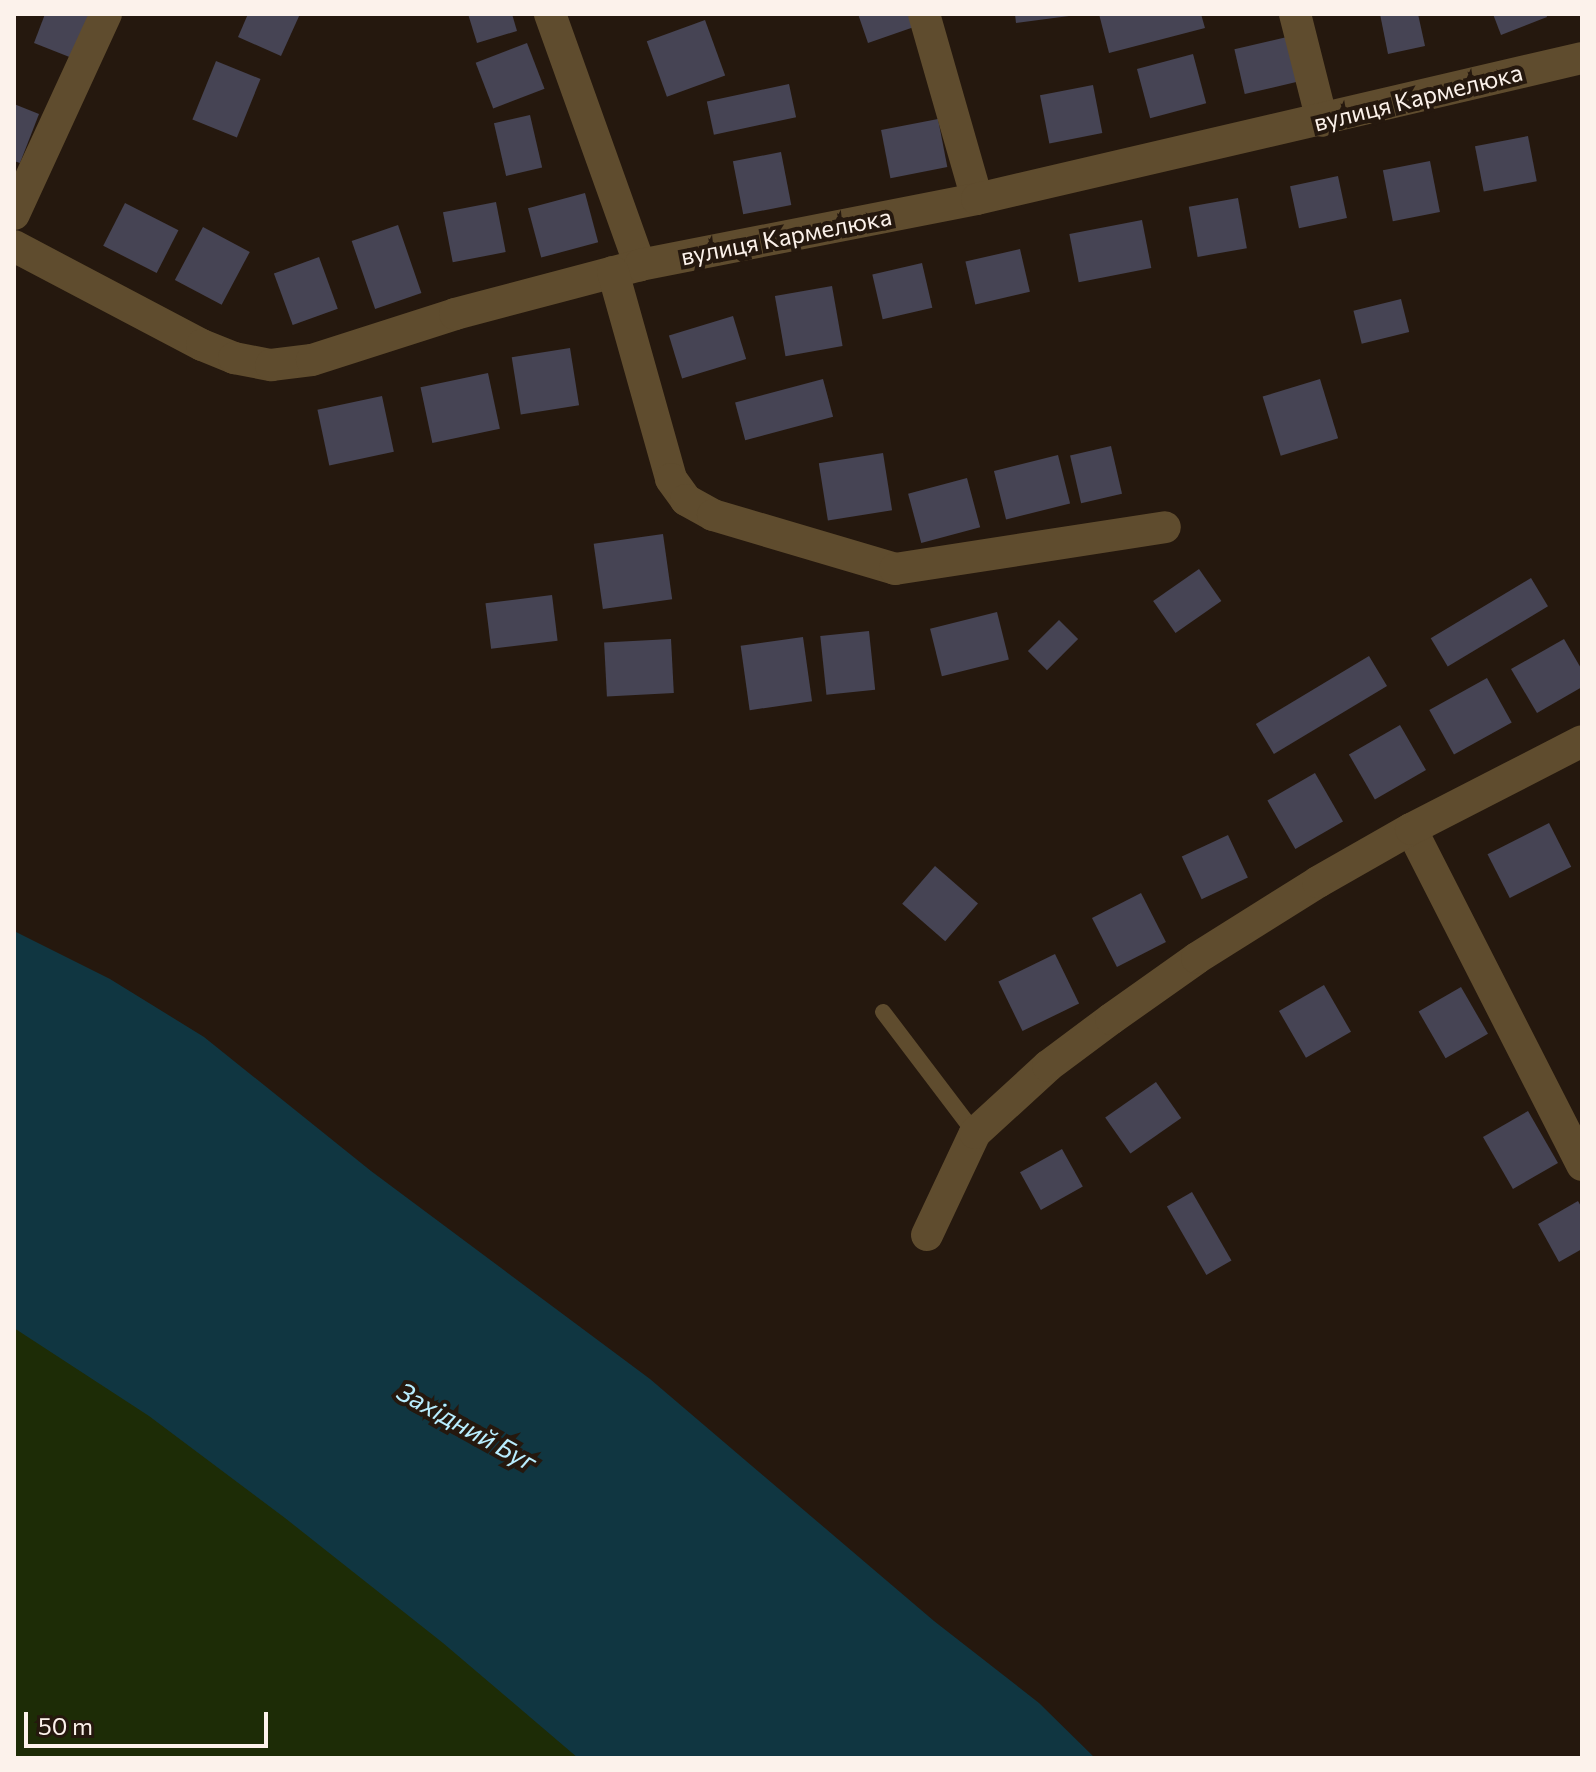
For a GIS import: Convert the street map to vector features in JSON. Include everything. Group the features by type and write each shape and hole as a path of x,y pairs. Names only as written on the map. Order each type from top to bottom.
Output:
{"street":[{"path":"14,214 106,14"},
{"path":"550,14 627,269 671,479 686,500 713,515 895,569 1165,527"},
{"path":"924,14 977,199"},
{"path":"1295,14 1322,121"},
{"name":"вулиця Кармелюка","path":"14,246 202,345 234,358 271,365 312,360 455,314 627,269 977,199 1582,58"},
{"path":"927,1235 975,1133 1048,1066 1185,967 1411,829 1582,741"},
{"path":"1411,829 1582,1165"}],"lane":[{"path":"883,1012 975,1133"}],"green space":[{"path":"14,1242 781,1758 14,1758"}],"water":[{"name":"Західний Буг","path":"14,931 110,979 204,1037 371,1171 650,1379 934,1621 1039,1703 1095,1758 578,1758 443,1643 285,1518 149,1416 14,1328"}],"building":[{"path":"45,14 90,14 72,58 34,43"},
{"path":"248,14 300,14 281,56 238,37"},
{"path":"468,14 512,14 517,31 477,43"},
{"path":"858,14 910,14 914,27 868,43"},
{"path":"1015,14 1069,14 1069,16 1016,23"},
{"path":"1099,14 1201,14 1205,28 1109,53"},
{"path":"1380,14 1418,14 1425,46 1388,54"},
{"path":"1493,14 1546,14 1547,17 1501,35"},
{"path":"705,20 725,75 667,97 647,41"},
{"path":"1287,37 1297,82 1245,94 1234,49"},
{"path":"527,43 545,89 493,108 476,63"},
{"path":"1193,54 1206,103 1150,118 1137,69"},
{"path":"216,61 261,79 237,137 192,119"},
{"path":"789,84 796,117 714,135 707,101"},
{"path":"1093,85 1102,133 1049,143 1040,95"},
{"path":"14,104 39,114 20,163 14,161"},
{"path":"530,115 542,168 506,176 494,123"},
{"path":"938,119 947,167 890,178 881,130"},
{"path":"1528,136 1537,181 1484,191 1475,146"},
{"path":"781,152 791,205 743,214 733,161"},
{"path":"1430,161 1440,212 1393,221 1383,170"},
{"path":"1338,176 1347,218 1299,228 1290,186"},
{"path":"585,193 598,242 541,258 528,208"},
{"path":"1238,198 1247,248 1198,257 1189,207"},
{"path":"496,202 506,252 453,262 443,212"},
{"path":"125,203 178,230 157,273 103,246"},
{"path":"1142,220 1151,268 1079,282 1069,234"},
{"path":"398,225 421,293 375,309 352,241"},
{"path":"203,227 250,252 222,305 175,280"},
{"path":"1020,249 1030,292 975,304 965,262"},
{"path":"319,257 338,309 293,325 274,273"},
{"path":"922,263 932,308 883,319 872,274"},
{"path":"832,286 843,346 785,356 775,296"},
{"path":"1401,299 1409,332 1362,344 1353,311"},
{"path":"733,316 746,359 682,379 669,336"},
{"path":"570,348 579,405 521,415 512,357"},
{"path":"488,373 500,429 432,443 421,387"},
{"path":"823,379 833,417 745,440 735,403"},
{"path":"1320,379 1338,438 1281,456 1263,397"},
{"path":"382,396 394,452 329,465 317,410"},
{"path":"1111,446 1122,494 1081,503 1070,455"},
{"path":"883,453 892,510 828,520 819,463"},
{"path":"1058,455 1070,504 1006,519 994,471"},
{"path":"967,478 980,527 921,543 908,494"},
{"path":"663,534 672,599 603,609 594,544"},
{"path":"1199,569 1221,601 1175,633 1153,601"},
{"path":"1531,578 1548,606 1448,667 1431,638"},
{"path":"552,595 558,641 491,649 485,603"},
{"path":"997,612 1009,660 942,676 930,629"},
{"path":"1059,620 1078,639 1047,670 1028,651"},
{"path":"869,631 875,690 826,695 820,636"},
{"path":"803,637 812,701 750,710 741,646"},
{"path":"671,639 674,693 607,696 604,643"},
{"path":"1564,639 1582,670 1582,687 1537,713 1511,669"},
{"path":"1369,656 1387,686 1274,754 1256,724"},
{"path":"1487,678 1512,723 1454,755 1429,710"},
{"path":"1400,725 1426,770 1375,800 1349,754"},
{"path":"1315,773 1343,821 1295,849 1267,800"},
{"path":"1549,823 1571,867 1510,898 1488,854"},
{"path":"1228,835 1248,878 1202,899 1182,857"},
{"path":"935,866 978,903 945,941 902,904"},
{"path":"1141,893 1166,942 1117,967 1092,918"},
{"path":"1055,954 1079,1003 1022,1031 998,982"},
{"path":"1324,985 1351,1032 1306,1058 1279,1011"},
{"path":"1461,987 1488,1034 1446,1058 1419,1012"},
{"path":"1156,1082 1181,1118 1130,1154 1105,1118"},
{"path":"1528,1111 1558,1163 1513,1189 1483,1137"},
{"path":"1062,1149 1083,1187 1041,1210 1020,1172"},
{"path":"1192,1192 1232,1260 1206,1275 1167,1206"},
{"path":"1578,1201 1582,1208 1582,1249 1559,1262 1538,1224"}]}
